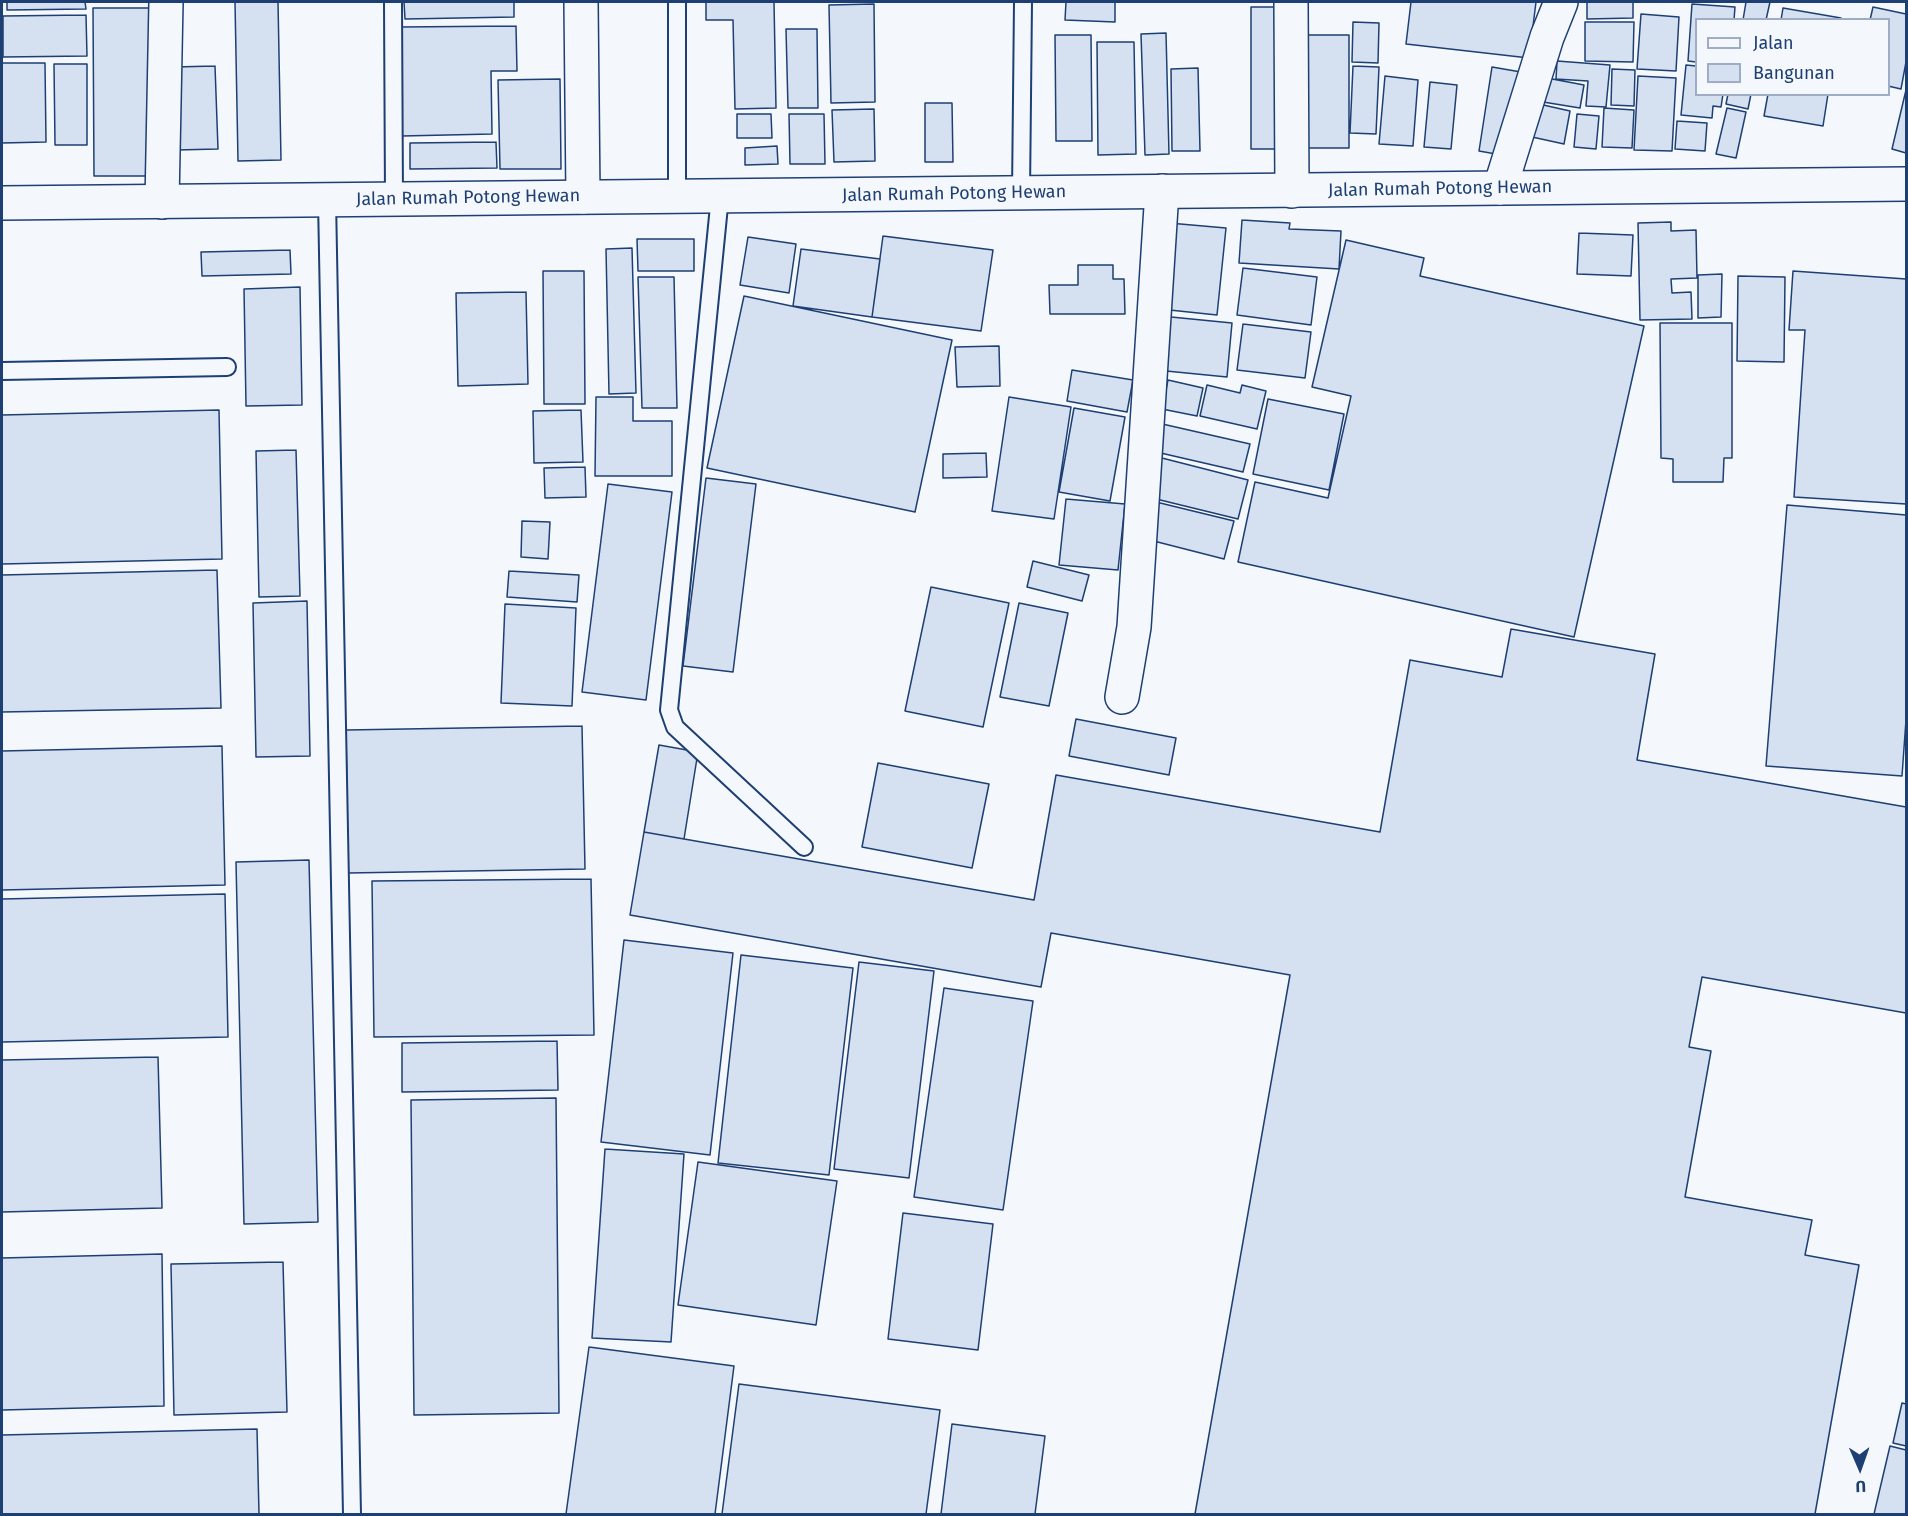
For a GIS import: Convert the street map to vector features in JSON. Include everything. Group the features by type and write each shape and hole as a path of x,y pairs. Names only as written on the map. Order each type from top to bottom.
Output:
{"street":[{"path":"162,202 166,2"},
{"path":"581,2 584,197"},
{"path":"1291,2 1292,191"},
{"path":"1500,188 1547,37 1561,2"},
{"name":"Jalan Rumah Potong Hewan","path":"2,203 1906,184"},
{"path":"1122,697 1134,627 1162,191"}],"lane":[{"path":"393,2 394,199"},
{"path":"677,2 677,196"},
{"path":"1021,193 1023,2"},
{"path":"720,196 669,710 675,726 804,847"},
{"path":"327,200 352,1515"},
{"path":"2,371 227,367"}],"building":[{"path":"7,2 85,2 86,9 7,10"},
{"path":"235,2 278,2 281,160 238,161"},
{"path":"404,2 514,2 514,17 405,19"},
{"path":"706,2 774,2 776,108 735,109 733,20 706,20"},
{"path":"1066,2 1115,2 1115,22 1065,20"},
{"path":"1411,2 1536,2 1529,58 1406,44"},
{"path":"1587,2 1633,2 1633,18 1587,19"},
{"path":"1746,2 1770,2 1766,18 1743,18"},
{"path":"874,4 875,102 831,103 829,5"},
{"path":"1692,4 1735,7 1734,18 1695,18 1695,62 1688,61"},
{"path":"1251,7 1284,7 1285,149 1251,149"},
{"path":"1873,7 1906,14 1906,62 1901,89 1890,86 1890,18 1870,18"},
{"path":"93,8 159,8 160,176 94,176"},
{"path":"1783,8 1841,18 1781,18"},
{"path":"1641,14 1679,17 1676,71 1637,69"},
{"path":"86,15 87,56 3,57 3,16"},
{"path":"1353,22 1379,23 1378,63 1352,62"},
{"path":"1585,22 1634,22 1633,62 1585,61"},
{"path":"516,26 517,71 491,71 492,134 402,136 400,27"},
{"path":"786,29 817,29 818,108 788,108"},
{"path":"1166,33 1169,154 1145,155 1141,34"},
{"path":"1055,35 1091,35 1092,141 1056,141"},
{"path":"1296,35 1349,35 1349,148 1295,148"},
{"path":"1097,42 1134,42 1136,154 1098,155"},
{"path":"1557,61 1610,65 1606,107 1586,106 1588,81 1556,79"},
{"path":"2,63 45,63 46,142 2,143"},
{"path":"54,64 87,64 87,145 55,145"},
{"path":"1686,65 1695,66 1695,96 1723,96 1721,107 1713,106 1712,118 1681,115"},
{"path":"215,66 218,149 176,150 174,67"},
{"path":"1353,66 1379,67 1376,134 1350,133"},
{"path":"1492,67 1521,72 1507,156 1479,151"},
{"path":"1198,68 1200,151 1172,151 1171,69"},
{"path":"1612,69 1635,70 1634,106 1611,105"},
{"path":"1385,76 1418,80 1413,146 1379,144"},
{"path":"1638,76 1676,78 1672,151 1634,150"},
{"path":"1547,78 1584,85 1580,108 1543,102"},
{"path":"560,79 561,169 500,169 498,80"},
{"path":"1430,82 1457,85 1451,149 1424,147"},
{"path":"1906,90 1906,153 1892,149"},
{"path":"1728,96 1751,96 1748,109 1726,104"},
{"path":"1768,96 1828,96 1823,126 1764,116"},
{"path":"1530,102 1570,111 1564,144 1523,135"},
{"path":"925,103 952,103 953,162 925,162"},
{"path":"1604,108 1634,110 1632,148 1602,147"},
{"path":"1727,108 1746,112 1736,158 1716,154"},
{"path":"874,109 875,161 834,162 832,110"},
{"path":"737,114 771,114 772,138 737,138"},
{"path":"789,114 824,114 825,164 790,164"},
{"path":"1577,114 1599,116 1596,149 1574,147"},
{"path":"1677,121 1707,123 1705,151 1675,149"},
{"path":"496,142 497,168 410,169 410,143"},
{"path":"777,146 778,164 745,165 745,148"},
{"path":"1242,220 1290,223 1289,229 1341,231 1339,269 1239,263"},
{"path":"1671,222 1671,231 1696,230 1697,278 1671,279 1672,293 1691,292 1692,319 1640,320 1638,223"},
{"path":"1169,223 1226,228 1217,315 1160,309"},
{"path":"1579,233 1633,235 1631,276 1577,274"},
{"path":"883,236 993,250 981,331 872,317"},
{"path":"748,237 796,244 789,293 740,285"},
{"path":"637,239 694,239 694,271 638,271"},
{"path":"1346,240 1424,258 1420,276 1644,326 1574,637 1238,562 1255,482 1328,498 1351,396 1312,387"},
{"path":"632,248 636,393 609,394 606,249"},
{"path":"801,249 880,259 872,317 793,306"},
{"path":"290,250 291,274 202,276 201,252"},
{"path":"1078,265 1113,265 1113,279 1124,279 1125,314 1050,314 1049,285 1078,285"},
{"path":"1243,268 1317,277 1311,325 1237,315"},
{"path":"543,271 584,271 585,404 544,404"},
{"path":"1793,271 1906,279 1906,504 1794,497 1805,330 1789,330"},
{"path":"1722,274 1721,317 1698,318 1698,275"},
{"path":"1738,276 1785,277 1784,362 1737,361"},
{"path":"638,277 674,277 677,408 642,408"},
{"path":"300,287 302,405 246,406 244,289"},
{"path":"526,292 528,384 458,386 456,293"},
{"path":"744,296 952,340 915,512 707,468"},
{"path":"1161,316 1232,323 1227,377 1156,370"},
{"path":"1660,323 1732,323 1732,458 1724,458 1723,482 1673,482 1673,459 1661,458"},
{"path":"1243,324 1311,332 1305,378 1237,370"},
{"path":"999,346 1000,386 957,387 955,347"},
{"path":"1072,370 1133,380 1127,412 1067,401"},
{"path":"1168,380 1203,388 1197,416 1162,409"},
{"path":"1207,385 1240,393 1242,385 1266,391 1257,429 1200,416"},
{"path":"596,397 633,397 633,421 672,421 672,476 595,476"},
{"path":"1009,397 1071,407 1054,519 992,511"},
{"path":"1268,399 1344,414 1329,490 1253,474"},
{"path":"1074,408 1125,417 1110,501 1059,492"},
{"path":"219,410 222,559 2,564 2,415"},
{"path":"581,410 583,462 534,463 533,411"},
{"path":"1158,423 1250,444 1243,472 1152,451"},
{"path":"296,450 300,596 259,597 256,451"},
{"path":"986,453 987,477 943,478 943,454"},
{"path":"1158,457 1248,480 1238,519 1148,497"},
{"path":"585,467 586,497 545,498 544,468"},
{"path":"706,478 756,484 733,672 683,666"},
{"path":"608,484 672,492 646,700 582,692"},
{"path":"1066,499 1125,504 1118,570 1059,565"},
{"path":"1152,501 1234,521 1224,559 1142,538"},
{"path":"1787,505 1906,515 1906,720 1902,776 1766,766"},
{"path":"522,521 550,522 548,559 521,557"},
{"path":"1033,561 1089,575 1082,601 1027,587"},
{"path":"217,570 221,708 2,712 2,575"},
{"path":"509,571 579,575 577,602 507,597"},
{"path":"931,587 1009,603 983,727 905,711"},
{"path":"307,601 310,756 256,757 253,603"},
{"path":"1019,603 1068,613 1049,706 1000,697"},
{"path":"505,604 576,608 572,706 501,703"},
{"path":"1511,629 1655,654 1637,760 1906,807 1906,1013 1702,977 1689,1047 1711,1051 1685,1197 1812,1220 1805,1255 1859,1265 1815,1514 1195,1514 1290,975 1051,933 1041,987 630,915 644,832 1034,900 1056,775 1380,832 1410,660 1502,677"},
{"path":"1076,719 1176,738 1169,775 1069,756"},
{"path":"582,726 585,869 348,873 346,730"},
{"path":"659,745 698,752 684,839 644,832"},
{"path":"222,746 225,885 2,890 2,751"},
{"path":"878,763 989,784 972,868 862,847"},
{"path":"309,860 318,1222 244,1224 236,862"},
{"path":"591,879 594,1035 374,1037 372,881"},
{"path":"225,894 228,1037 2,1042 2,899"},
{"path":"624,940 733,953 710,1155 601,1142"},
{"path":"741,955 853,968 829,1175 718,1163"},
{"path":"859,962 934,971 909,1178 834,1169"},
{"path":"944,988 1033,1001 1003,1210 914,1197"},
{"path":"557,1041 558,1090 402,1092 402,1043"},
{"path":"158,1057 162,1208 2,1212 2,1060"},
{"path":"556,1098 559,1413 414,1415 411,1100"},
{"path":"605,1149 684,1154 671,1342 592,1338"},
{"path":"698,1162 837,1181 816,1325 678,1305"},
{"path":"903,1213 993,1224 978,1350 888,1339"},
{"path":"162,1254 164,1406 2,1410 2,1258"},
{"path":"283,1262 287,1412 174,1415 171,1264"},
{"path":"589,1347 734,1366 715,1514 566,1514"},
{"path":"739,1384 940,1410 926,1514 722,1514"},
{"path":"1902,1403 1906,1404 1906,1446 1893,1443"},
{"path":"952,1424 1045,1436 1035,1514 941,1514"},
{"path":"257,1429 259,1514 2,1514 2,1435"},
{"path":"1890,1446 1906,1450 1906,1514 1874,1514"}]}
